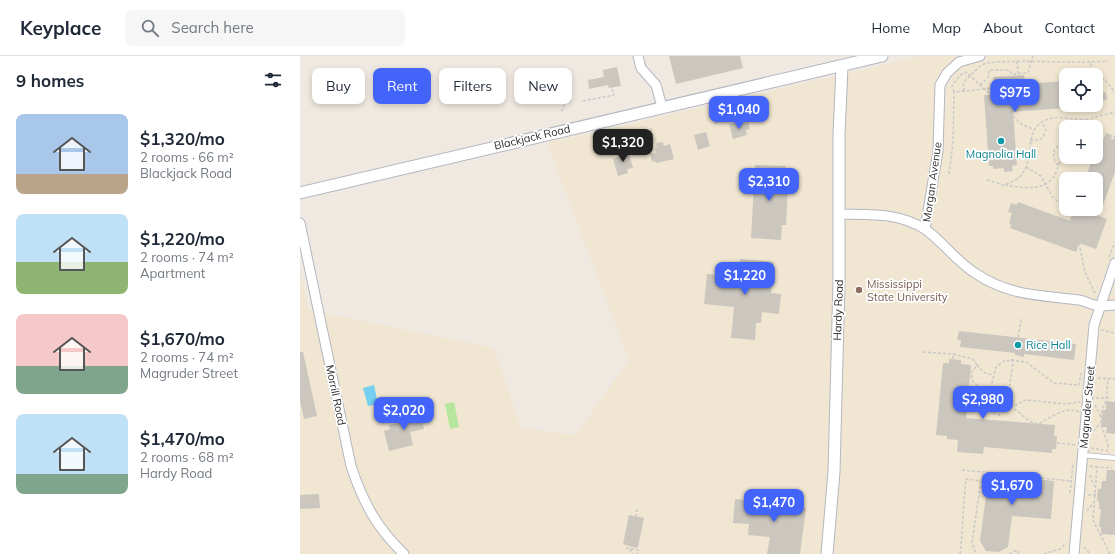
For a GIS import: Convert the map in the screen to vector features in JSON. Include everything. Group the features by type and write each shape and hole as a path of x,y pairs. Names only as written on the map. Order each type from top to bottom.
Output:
{"street":[{"path":"638,56 641,68 656,84 662,107"},
{"name":"Blackjack Road","path":"300,193 882,56"},
{"name":"Morgan Avenue","path":"980,56 959,62 947,73 940,85 938,151 925,228 936,236 959,261 974,273 1003,288 1039,297 1081,301 1096,305 1115,305"},
{"name":"Hardy Road","path":"827,554 834,472 839,135 842,66"},
{"path":"839,214 880,214 910,220 925,228"},
{"name":"Morrill Road","path":"300,222 351,466 361,496 378,524 404,554"},
{"name":"Magruder Street","path":"1074,554 1076,481 1096,305 1111,262"}],"lane":[{"path":"1079,449 1115,458"}],"path":[{"path":"980,85 988,78 989,70 1009,70 1012,74 1028,73 1033,60 1032,56"},
{"path":"1017,60 1018,73"},
{"path":"964,91 963,83 980,66 986,63 1017,60 1091,63 1108,61"},
{"path":"1091,63 1090,68 1108,83 1115,93"},
{"path":"949,174 953,143 954,92 952,86 960,75 966,72 991,95"},
{"path":"954,92 993,88"},
{"path":"583,101 614,95 612,89"},
{"path":"561,111 564,109 564,104"},
{"path":"1004,185 1019,177 1026,167 1030,140 1035,130 1042,122 1050,118 1074,120 1090,119 1115,112"},
{"path":"1013,116 1021,124 1035,130"},
{"path":"715,123 733,119 736,121"},
{"path":"1030,140 1039,140 1045,134 1046,130 1042,122"},
{"path":"637,147 655,142 650,127"},
{"path":"1115,135 1113,140 1115,139"},
{"path":"987,180 1004,185 1029,189 1046,184 1056,172 1058,165 1053,152 1059,144"},
{"path":"1026,167 1037,172 1046,184 1052,196 1059,203"},
{"path":"1111,262 1115,242"},
{"path":"1079,243 1085,272 1095,293 1096,305"},
{"path":"1095,293 1097,287"},
{"path":"1018,337 1022,317"},
{"path":"1100,335 1102,325"},
{"path":"1101,330 1115,333"},
{"path":"923,352 953,354 973,359 985,373 993,375"},
{"path":"953,354 953,359"},
{"path":"988,398 993,375 996,367 1000,363 1011,360 1026,362 1054,383 1079,385 1081,370"},
{"path":"1003,400 1007,397 1009,392 1013,360 1011,360"},
{"path":"977,365 971,373 973,382 985,391 991,401"},
{"path":"1057,443 1079,449 1108,451 1108,445 1100,424 1106,398 1108,378"},
{"path":"1074,402 1072,404 1064,404 1025,400 1009,407 1002,413 994,415 989,409 991,401 996,398 1003,400 1009,407 1012,407 1020,415 1032,423 1038,424 1068,410 1079,412 1078,416"},
{"path":"1096,398 1111,398"},
{"path":"1096,405 1101,416"},
{"path":"1093,432 1100,424"},
{"path":"1070,497 1076,481 1073,459"},
{"path":"1090,466 1112,468"},
{"path":"1097,467 1093,520 1110,554"},
{"path":"962,470 1076,481"},
{"path":"1089,474 1095,488"},
{"path":"960,554 963,539 961,525 966,479 981,481 972,543 976,554"},
{"path":"1087,495 1098,495"},
{"path":"1086,513 1094,502"},
{"path":"636,516 637,508"},
{"path":"1044,554 1060,549 1066,544 1067,536"},
{"path":"626,548 638,550 637,554"},
{"path":"629,548 633,554"},
{"path":"1009,554 1017,550 1019,554"}],"shaded area":[{"name":"Mississippi State University","path":"922,56 1115,56 1115,554 300,554 300,269 309,310 494,348 521,428 576,435 629,360 547,143"}],"green space":[{"path":"454,402 459,427 450,429 445,404"}],"water":[{"path":"374,385 378,404 368,406 363,388"}],"building":[{"path":"669,56 740,56 743,68 676,84"},
{"path":"617,67 621,86 609,88 608,85 589,89 588,80 604,77 603,70"},
{"name":"Magnolia Hall","path":"1024,75 1025,84 1059,82 1059,109 1013,112 1017,165 1012,166 1013,171 1004,172 1004,168 993,169 993,166 989,166 984,95 994,95 993,77"},
{"path":"1106,92 1107,100 1103,100 1103,93"},
{"path":"737,122 738,124 748,122 750,129 746,130 747,135 733,139 729,124"},
{"path":"706,132 710,146 698,150 694,135"},
{"path":"1106,133 1112,135 1111,139 1115,140 1115,172 1103,205 1103,172 1088,172 1090,164 1103,164 1103,140"},
{"path":"663,142 664,146 670,144 674,159 656,163 655,161 652,162 650,154 656,153 656,143"},
{"path":"628,150 633,168 627,169 628,173 618,176 613,159 621,156 620,152"},
{"path":"755,165 786,166 785,185 788,185 786,225 782,225 781,240 751,238"},
{"path":"1018,202 1070,221 1072,216 1099,216 1107,219 1096,249 1079,243 1076,252 1010,228 1011,224 1009,223 1012,213 1008,212 1011,203 1017,205"},
{"path":"740,259 774,262 771,293 781,294 779,314 762,312 761,323 756,323 755,340 731,338 734,307 704,304 707,274 738,276"},
{"name":"Rice Hall","path":"959,331 1076,344 1074,360 1024,354 1024,357 1015,355 1015,353 960,347 961,340 957,340"},
{"path":"300,352 303,352 317,416 304,419 300,401"},
{"path":"949,359 961,360 961,364 971,365 966,418 1055,425 1054,436 1057,436 1056,449 1052,449 1052,453 984,447 983,454 957,452 958,440 947,439 947,436 936,435 943,363 949,363"},
{"path":"1106,401 1115,402 1115,434 1106,433 1107,427 1101,427 1103,410 1106,410"},
{"path":"419,406 424,429 410,432 413,445 389,451 384,431 390,429 389,425 413,420 410,408"},
{"path":"1107,470 1115,470 1115,535 1101,534 1101,527 1099,527 1101,509 1099,509 1099,501 1097,501 1098,489 1101,489 1102,481 1106,481"},
{"path":"982,474 1054,481 1051,519 1012,516 1008,547 999,552 986,551 980,541 987,488 981,488"},
{"path":"319,494 320,508 300,509 300,495"},
{"path":"782,495 794,496 793,506 806,508 800,554 767,554 770,537 748,535 749,524 733,523 735,499 780,504"},
{"path":"629,515 644,518 638,547 636,548 623,544"}],"place":[{"name":"Magnolia Hall","path":"1001,141"},
{"name":"Mississippi State University","path":"859,290"},
{"name":"Rice Hall","path":"1018,345"}]}
